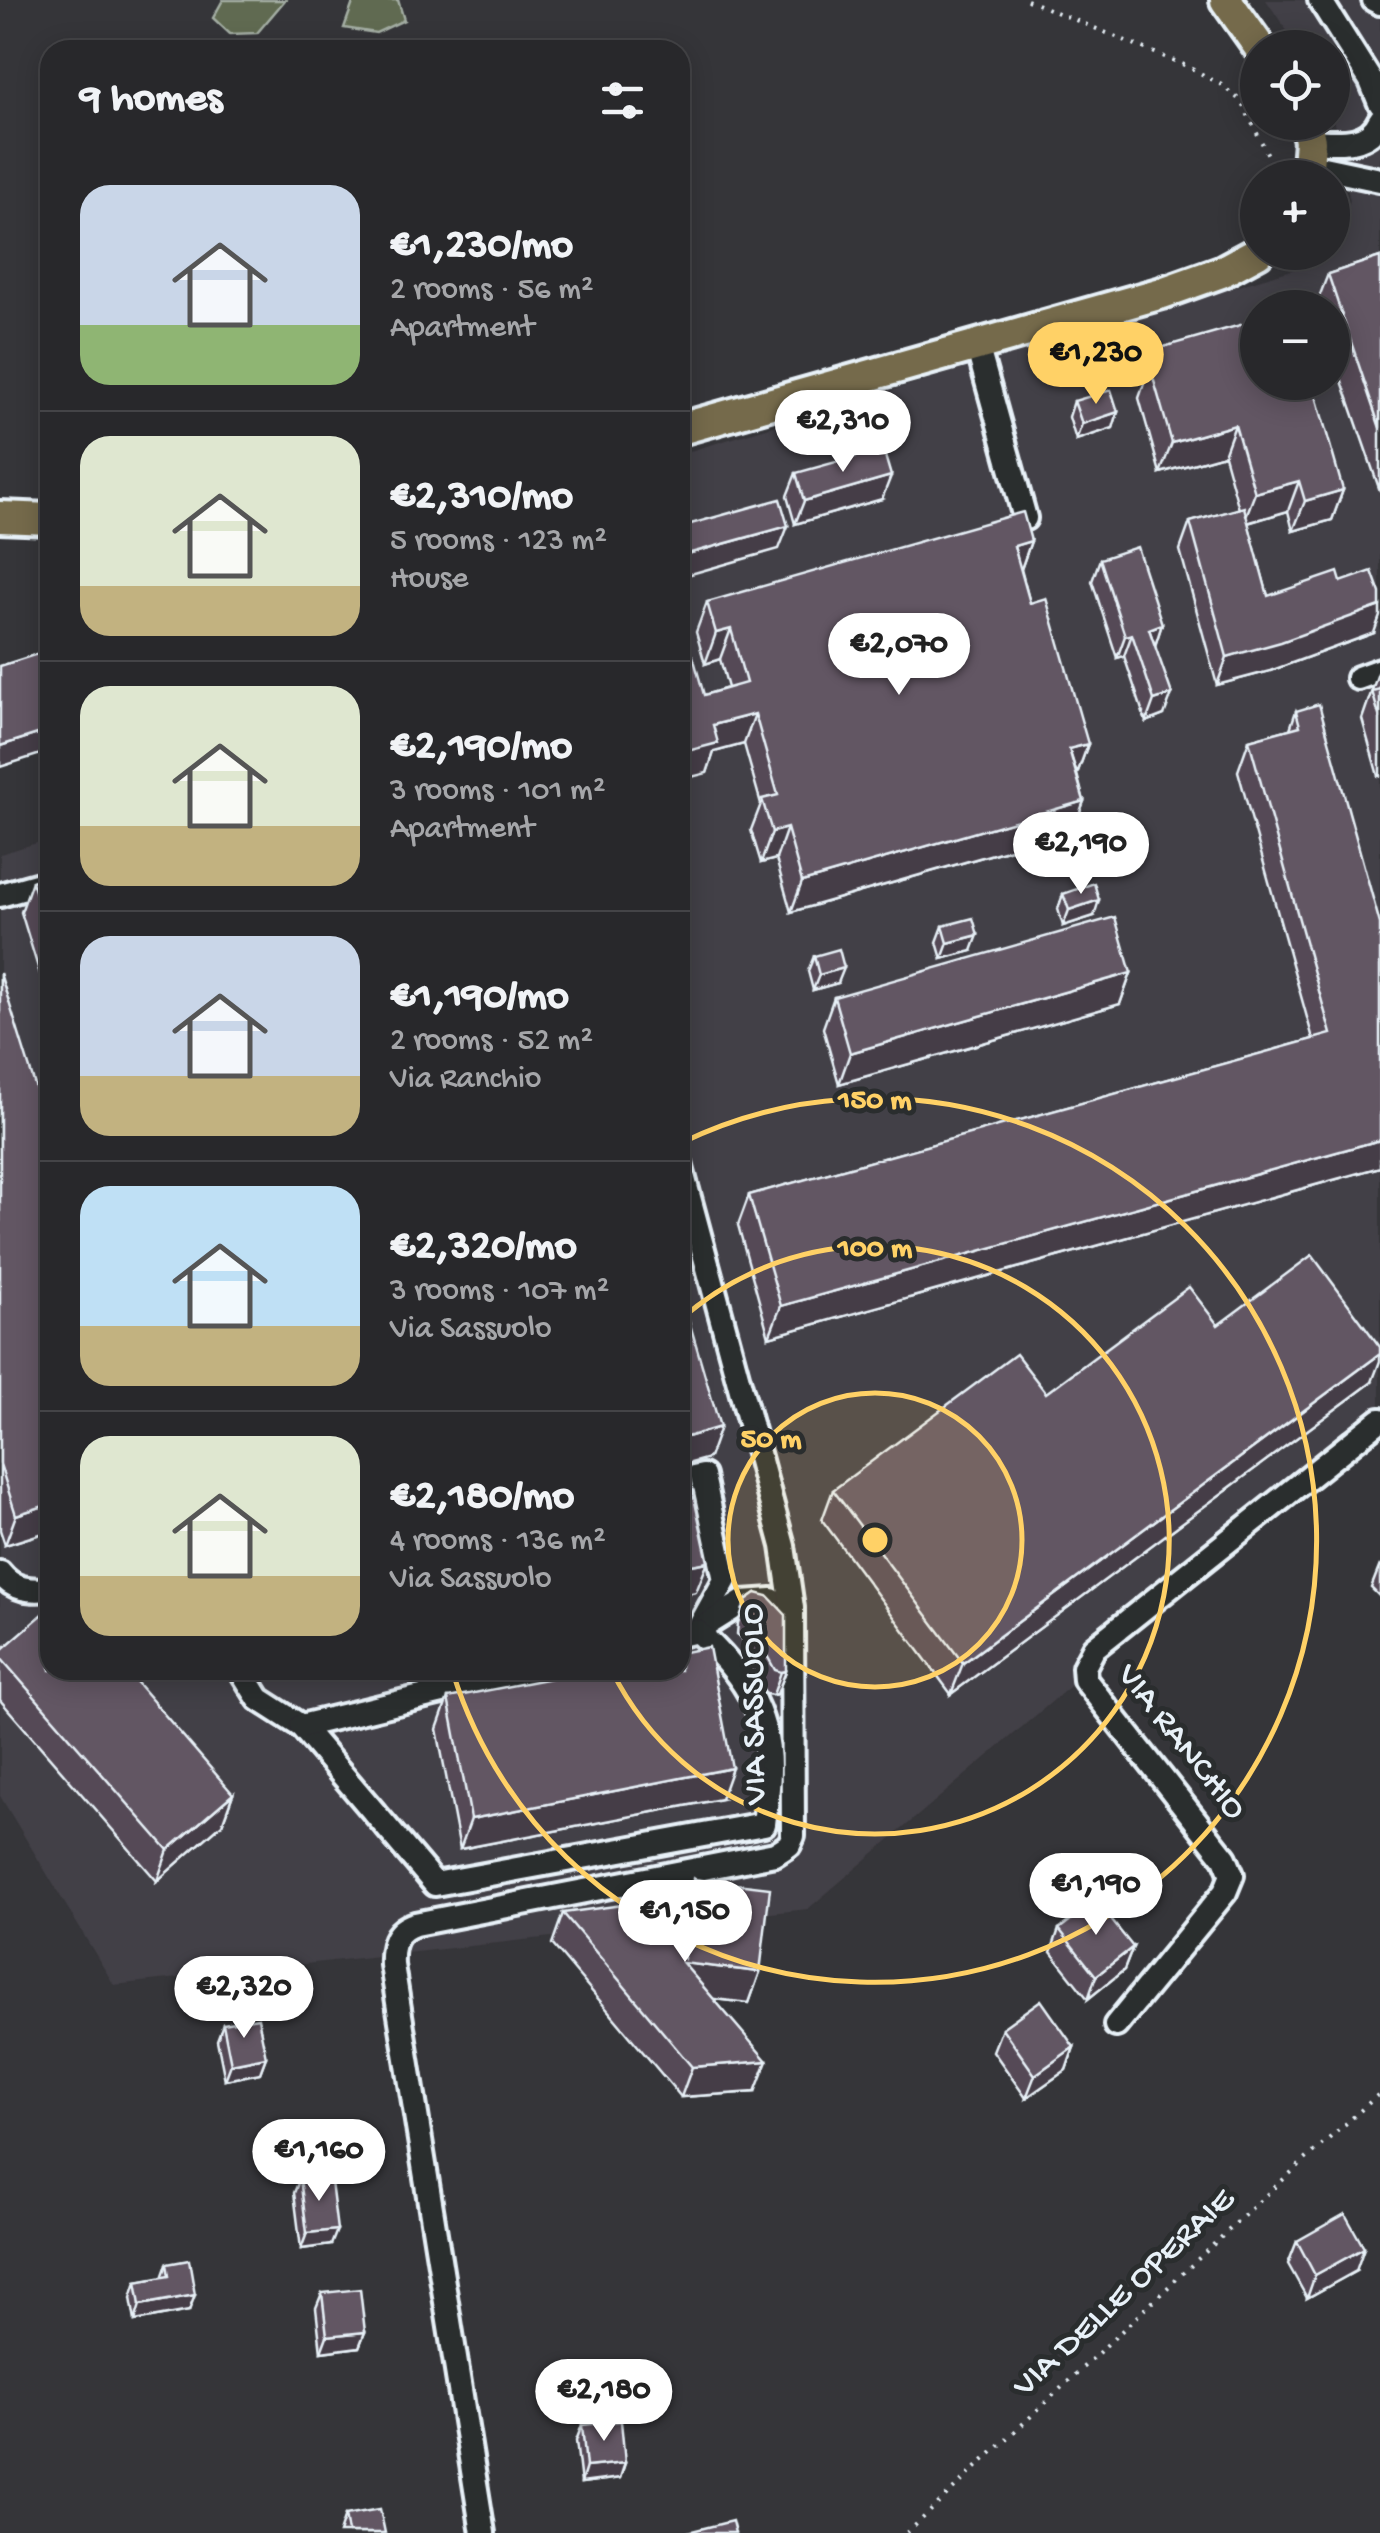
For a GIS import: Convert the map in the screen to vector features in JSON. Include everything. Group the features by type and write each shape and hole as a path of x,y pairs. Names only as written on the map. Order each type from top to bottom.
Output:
{"main road":[{"path":"1226,0 1247,30"},
{"path":"690,425 1198,281 1240,263"},
{"path":"0,518 40,519"}],"street":[{"path":"1320,0 1371,81 1380,103"},
{"path":"1308,151 1352,142 1379,126"},
{"path":"1308,151 1380,180"},
{"path":"977,345 1025,518"},
{"path":"0,896 40,884"},
{"name":"VIA SASSUOLO","path":"483,2533 392,1965 396,1937 415,1924 775,1854 785,1849 793,1829 791,1598 783,1546 690,1201"},
{"name":"VIA RANCHIO","path":"1116,2025 1225,1892 1232,1875 1224,1858 1085,1680 1084,1667 1094,1648 1380,1420"},
{"path":"690,1480 704,1476 726,1580 690,1632"},
{"path":"0,1574 17,1588 40,1590"},
{"path":"690,1632 743,1602 791,1598"},
{"path":"247,1680 259,1699 300,1726 436,1884 764,1824 769,1768 762,1715 724,1655 690,1634"},
{"path":"300,1726 492,1680"}],"path":[{"path":"1027,0 1220,84 1240,101 1270,160"},
{"name":"VIA DELLE OPERAIE","path":"907,2533 1380,2093"}],"shaded area":[{"path":"1266,0 1380,0 1380,1423 808,1909 114,1985 0,1796 0,854 40,842 40,1680 690,1680 690,451 1291,270 1350,270 1350,160 1342,160 1338,140 1350,140 1350,30 1286,30"}],"green space":[{"path":"223,0 285,0 257,33 230,34 213,18"},
{"path":"354,0 398,0 404,20 376,33 344,28"}],"building":[{"path":"1380,257 1380,428 1350,339 1350,290 1333,290 1328,274 1350,270"},
{"path":"1240,325 1240,400 1317,400 1343,490 1305,501 1299,481 1255,493 1235,425 1172,443 1150,367 1161,364 1156,349"},
{"path":"1111,390 1118,412 1082,424 1074,401"},
{"path":"883,449 891,476 804,501 796,473"},
{"path":"780,499 788,526 690,553 690,524"},
{"path":"1244,507 1268,596 1338,572 1341,582 1372,571 1380,606 1227,657 1190,522"},
{"path":"1023,512 1031,541 1014,546 1030,603 1046,598 1088,744 1069,749 1084,801 802,882 787,828 772,832 762,799 778,795 755,714 713,725 718,743 690,750 690,657 693,656 704,695 746,683 731,629 716,633 707,602"},
{"path":"1137,547 1162,624 1149,629 1172,694 1154,700 1132,634 1125,636 1100,559"},
{"path":"40,653 40,733 0,746 0,666"},
{"path":"1380,689 1380,719 1372,691"},
{"path":"1319,704 1380,924 1380,1140 781,1306 749,1195 1331,1034 1249,740 1300,726 1296,711"},
{"path":"40,879 40,907 32,881"},
{"path":"1094,883 1099,900 1069,910 1063,894"},
{"path":"1115,917 1131,973 850,1053 834,997"},
{"path":"973,918 978,935 948,943 943,926"},
{"path":"839,949 844,968 819,975 814,956"},
{"path":"0,973 40,1102 40,1507 16,1515 0,1464"},
{"path":"1312,1255 1380,1347 1380,1354 963,1663 833,1490 1016,1354 1046,1393 1189,1287 1218,1325"},
{"path":"690,1324 720,1427 690,1436"},
{"path":"690,1479 708,1562 690,1565"},
{"path":"756,1593 768,1596 786,1615 786,1671 775,1670 765,1652 766,1633 746,1611 746,1600"},
{"path":"40,1617 40,1680 135,1680 233,1794 168,1850 0,1657 0,1651"},
{"path":"709,1647 732,1768 471,1819 448,1698 541,1680 690,1680 690,1651"},
{"path":"694,1879 770,1888 760,1972 683,1963 767,2061 692,2067 563,1913 637,1903 684,1958"},
{"path":"1096,1901 1133,1947 1096,1976 1059,1929"},
{"path":"1041,2000 1074,2047 1035,2075 1002,2028"},
{"path":"258,2018 266,2057 231,2064 223,2024"},
{"path":"330,2174 337,2230 307,2233 300,2178"},
{"path":"1345,2214 1364,2248 1315,2275 1297,2241"},
{"path":"189,2260 195,2295 140,2305 136,2282 169,2276 167,2264"},
{"path":"360,2289 365,2332 327,2336 322,2293"},
{"path":"621,2421 625,2463 586,2467 582,2425"},
{"path":"380,2509 385,2533 348,2533 345,2515"},
{"path":"732,2521 735,2533 684,2533"}]}
